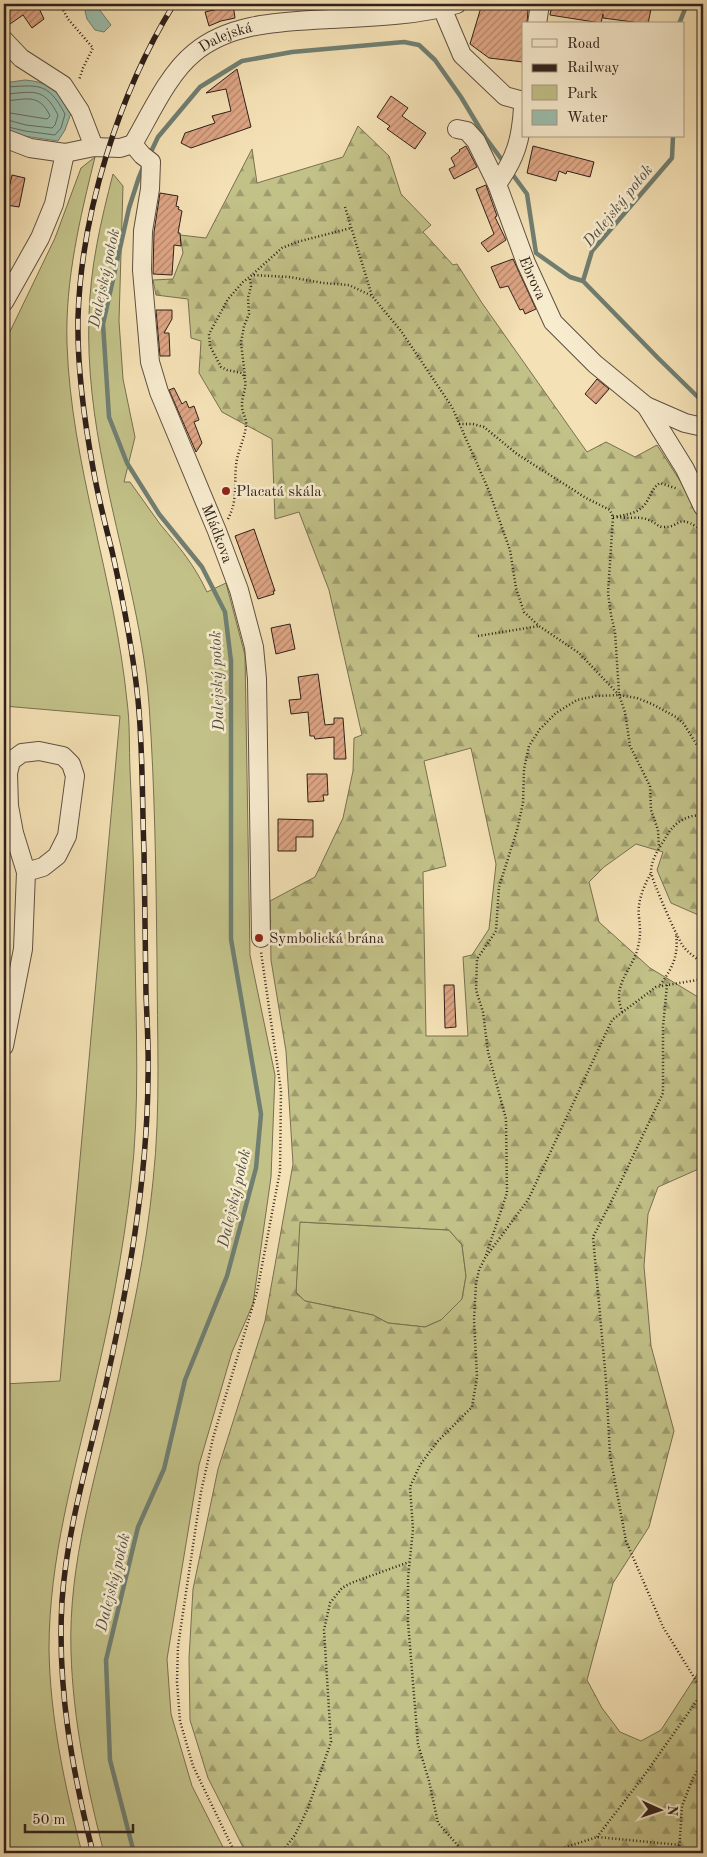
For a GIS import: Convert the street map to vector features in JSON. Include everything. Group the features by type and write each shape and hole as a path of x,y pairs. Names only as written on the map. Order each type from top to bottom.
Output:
{"street":[{"path":"537,22 540,4"},
{"path":"449,6 462,55 505,96 522,101"},
{"name":"Dalejská","path":"142,154 176,73 194,53 220,36 270,23 391,15 449,6"},
{"path":"4,40 21,58 63,85 80,111 94,147"},
{"path":"504,174 521,133 522,120"},
{"name":"Ebrova","path":"456,129 467,131 504,174 526,263 553,322 596,364 646,406"},
{"path":"4,138 30,148 65,152 94,147 120,148 142,154"},
{"path":"4,302 40,238 54,204 65,152"},
{"name":"Mládkova","path":"142,154 150,189 143,231 142,270 150,362 159,392 217,531 238,590 254,647 257,679 260,938"},
{"path":"646,406 685,423 703,427"},
{"path":"646,406 685,469 703,507"},
{"path":"4,1046 23,949 26,872 8,806 8,773 11,761 22,753 39,751 63,756 72,764 75,776 67,836 57,856 43,867 26,872"}],"path":[{"path":"60,4 68,19 93,48 83,68 73,100"},
{"path":"345,207 372,296 406,339 452,407 488,491 510,550 516,588 524,612 539,626 579,653 619,695"},
{"path":"245,377 242,373 221,367 210,346 210,334 228,299 243,282 282,248 297,242 351,228"},
{"path":"217,531 228,520 234,504 236,466 247,422 242,405 246,386 241,343 244,326 249,314 250,276"},
{"path":"250,276 288,277 349,285 372,296"},
{"path":"459,424 473,424 484,427 517,454 586,498 610,510 613,517 608,593 615,632 619,695 625,712 630,746 650,786 651,810 658,830 659,848"},
{"path":"613,517 633,513 640,509 654,488 660,483 676,489 681,488 685,469"},
{"path":"613,517 648,519 660,528 688,521 697,527 703,526"},
{"path":"478,636 539,626"},
{"path":"470,1853 461,1848 438,1823 429,1781 418,1744 408,1622 409,1562 413,1529 410,1487 420,1465 437,1442 472,1407 477,1377 474,1320 476,1284 507,1193 506,1119 488,1052 483,1012 476,990 477,959 496,931 498,886 517,830 523,803 524,769 528,746 556,713 577,700 596,696 619,695 644,701 676,717 684,724 703,755"},
{"path":"622,1012 619,998 620,990 624,977 636,954 641,930 639,903 642,891 651,873 654,859 668,832 681,819 694,815 703,815"},
{"path":"651,873 683,947 703,964"},
{"path":"660,986 677,954 675,932"},
{"path":"235,1853 193,1766 180,1721 177,1682 178,1646 201,1492 213,1438 257,1292 280,1171 281,1091 262,965 260,938"},
{"path":"485,1258 528,1200 612,1020 656,987 703,979"},
{"path":"597,1837 643,1777 703,1692 663,1627 626,1541 610,1455 606,1381 593,1237 663,1093 663,1027 666,985"},
{"path":"281,1853 296,1834 308,1808 331,1742 324,1630 330,1603 342,1588 351,1583 409,1562"},
{"path":"679,1853 682,1806 693,1778 703,1761"},
{"path":"548,1853 597,1837 680,1844"}],"green space":[{"path":"358,126 389,156 401,194 431,225 423,232 453,265 457,264 482,303 587,452 606,442 635,457 657,445 693,501 703,524 703,917 671,903 657,870 663,852 636,844 604,867 589,882 599,922 650,968 703,1000 703,1167 658,1187 648,1214 644,1266 651,1346 674,1431 649,1527 613,1583 587,1680 602,1708 620,1732 641,1741 661,1730 703,1665 703,1853 246,1853 208,1778 190,1720 189,1658 193,1589 218,1469 265,1321 293,1164 286,1051 271,960 270,901 315,877 343,818 353,771 354,738 362,735 329,590 299,512 275,519 272,439 222,412 199,373 201,341 191,338 188,299 156,295 153,280 173,279 183,253 180,235 206,238 252,149 257,183 343,157","holes":["471,748 496,864 489,929 472,955 463,957 468,1036 426,1036 423,872 446,866 424,761","300,1222 449,1230 462,1245 466,1276 462,1299 441,1320 425,1327 388,1323 373,1315 305,1301 296,1293"]},
{"path":"95,157 79,226 71,273 68,296 67,344 76,434 113,611 128,709 133,838 137,1067 136,1125 128,1209 116,1286 64,1517 53,1582 50,1615 50,1675 55,1726 64,1778 82,1853 4,1853 4,1384 60,1381 120,716 4,706 4,344 55,238 81,168"},
{"path":"113,174 123,186 119,321 123,379 135,437 124,482 130,482 186,556 207,592 226,583 245,655 250,955 275,1075 271,1177 253,1304 232,1352 199,1465 167,1659 171,1714 192,1786 226,1853 104,1853 82,1753 72,1677 71,1618 74,1585 85,1520 127,1339 142,1260 153,1181 158,1099 156,864 149,704 142,644 100,450 89,355 91,280 100,226"},
{"path":"299,1222 449,1230 462,1245 466,1276 462,1299 441,1320 425,1327 388,1323 373,1315 305,1301 296,1292"}],"water":[{"path":"91,5 99,9 111,25 104,32 95,30 87,19 85,11"},
{"path":"25,80 42,83 53,89 71,113 65,130 58,141 24,136 4,130 4,83"}],"building":[{"path":"4,4 37,4 44,19 32,28 23,15 10,24 8,22 4,25"},
{"path":"217,4 233,4 235,18 209,26 205,12 218,9"},
{"path":"482,4 528,10 527,22 522,22 522,62 489,58 470,44"},
{"path":"552,4 569,4 603,10 603,6 623,9 625,4 652,4 648,22 603,18 603,14 601,22 550,15"},
{"path":"237,69 251,127 191,148 181,143 185,133 215,123 212,116 231,111 226,89 206,93"},
{"path":"391,96 408,108 402,116 426,133 415,149 387,129 390,126 377,117"},
{"path":"466,146 477,167 454,179 449,169 455,166 451,158"},
{"path":"533,146 594,162 590,177 567,171 566,174 559,171 556,181 527,173"},
{"path":"12,175 25,178 19,207 6,205 8,196 4,195 6,184 10,184"},
{"path":"486,185 497,216 495,217 506,240 488,252 481,243 494,234 476,189"},
{"path":"160,193 178,196 176,206 182,211 178,233 180,233 181,246 174,245 172,275 153,274 154,232"},
{"path":"513,259 536,309 525,314 523,309 520,310 508,286 500,288 491,267"},
{"path":"156,310 172,310 172,319 164,333 169,333 170,356 160,356"},
{"path":"597,379 609,389 596,404 585,394"},
{"path":"174,388 182,404 186,401 189,408 194,406 199,420 194,422 202,443 196,452 169,390"},
{"path":"254,529 275,591 273,591 274,594 258,599 235,536"},
{"path":"290,624 295,649 276,654 271,628"},
{"path":"318,674 325,725 334,724 334,718 343,718 346,759 334,759 334,737 315,739 314,736 310,736 308,712 291,714 289,700 301,699 298,677"},
{"path":"307,774 327,774 328,795 323,795 324,801 308,802"},
{"path":"278,819 313,820 313,837 296,837 296,851 278,851"},
{"path":"444,985 454,985 456,1027 445,1028"}],"waterway":[{"name":"Dalejský potok","path":"680,22 687,4"},
{"name":"Dalejský potok","path":"149,156 158,137 200,87 242,61 292,52 404,42 419,45 435,60 461,97 485,137 505,164"},
{"name":"Dalejský potok","path":"510,171 527,194 536,253 570,277 583,281 592,251 672,158 673,138"},
{"name":"Dalejský potok","path":"134,1853 110,1760 106,1660 138,1527 164,1469 185,1380 227,1276 256,1168 261,1114 231,939 231,661 225,612 202,567 159,514 127,463 109,417 103,324 129,208 144,165"},
{"path":"583,281 703,402"}],"railway":[{"path":"93,1853 73,1759 64,1697 61,1633 62,1601 79,1493 105,1388 135,1234 147,1118 148,1057 141,738 138,700 124,606 97,489 87,431 80,375 78,318 87,237 106,155 136,76 174,4"}],"place":[{"name":"Placatá skála","path":"226,491"},
{"name":"Symbolická brána","path":"259,938"}]}
